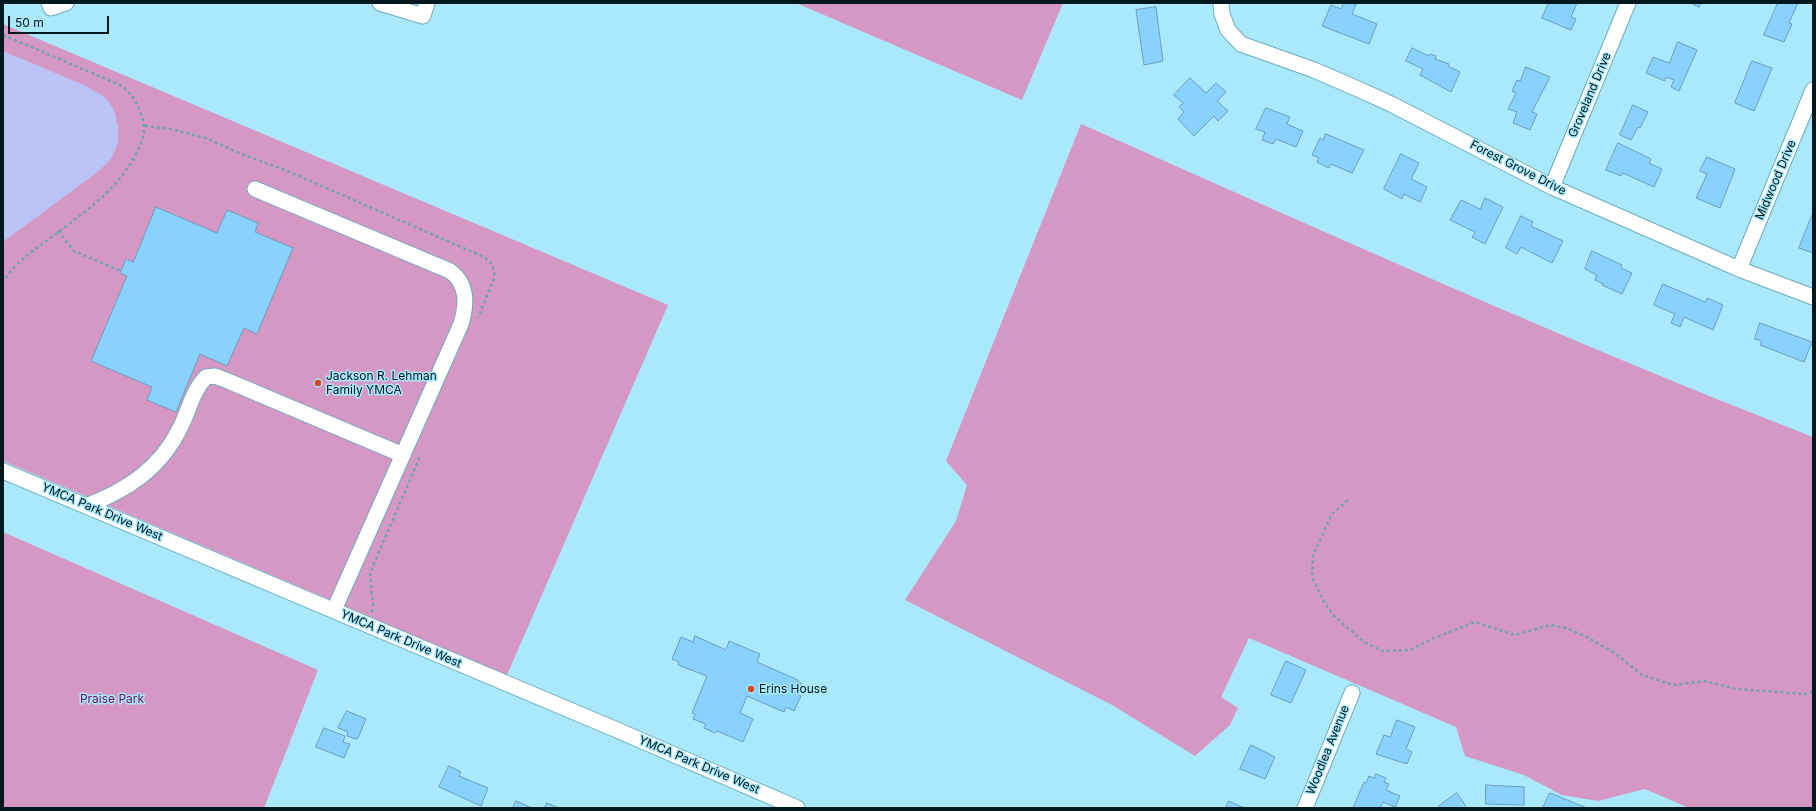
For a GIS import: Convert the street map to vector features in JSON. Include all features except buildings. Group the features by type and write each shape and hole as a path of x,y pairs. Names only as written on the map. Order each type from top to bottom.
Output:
{"street":[{"path":"49,3 51,8 66,3"},
{"path":"380,3 423,16 427,3"},
{"name":"Forest Grove Drive","path":"1221,3 1222,14 1228,30 1241,44 1314,70 1391,104 1552,187 1739,269 1813,297"},
{"name":"Groveland Drive","path":"1552,187 1628,3"},
{"name":"Midwood Drive","path":"1739,269 1813,90"},
{"path":"255,189 450,271 456,275 462,284 465,296 466,309 461,324 334,610"},
{"path":"86,506 120,491 148,472 160,459 180,429 199,385 206,377 215,376 403,455"},
{"name":"YMCA Park Drive West","path":"3,470 797,808"},
{"name":"Woodlea Avenue","path":"1305,808 1352,693"}],"path":[{"path":"3,35 120,85 126,89 136,102 145,126 138,149 122,177 107,193 26,257 11,271 3,282"},
{"path":"145,126 171,129 206,138 239,153 285,170 484,256 491,263 495,276 476,322"},
{"path":"58,231 74,251 121,272"},
{"path":"371,614 373,604 370,573 421,452"},
{"path":"1348,500 1332,514 1313,555 1312,577 1322,600 1333,615 1364,642 1382,651 1410,650 1434,638 1475,622 1515,634 1550,625 1566,628 1585,636 1616,654 1642,675 1673,685 1705,681 1736,689 1792,693 1813,692"}],"green space":[{"path":"796,3 1063,3 1022,100"},
{"name":"Jackson R. Lehman Family YMCA","path":"3,24 668,305 507,675 3,461"},
{"path":"1081,124 1354,245 1628,363 1813,437 1813,808 1689,808 1645,789 1598,801 1562,795 1524,775 1465,756 1456,727 1249,638 1221,697 1238,708 1230,725 1195,756 1112,705 905,600 956,521 967,485 946,461"},
{"name":"Praise Park","path":"3,532 318,670 264,808 3,808"}],"water":[{"path":"3,51 86,86 106,98 114,110 118,127 118,143 111,159 99,171 3,242"}],"place":[{"name":"Jackson R. Lehman Family YMCA","path":"318,383"},
{"name":"Erins House","path":"751,689"}]}
